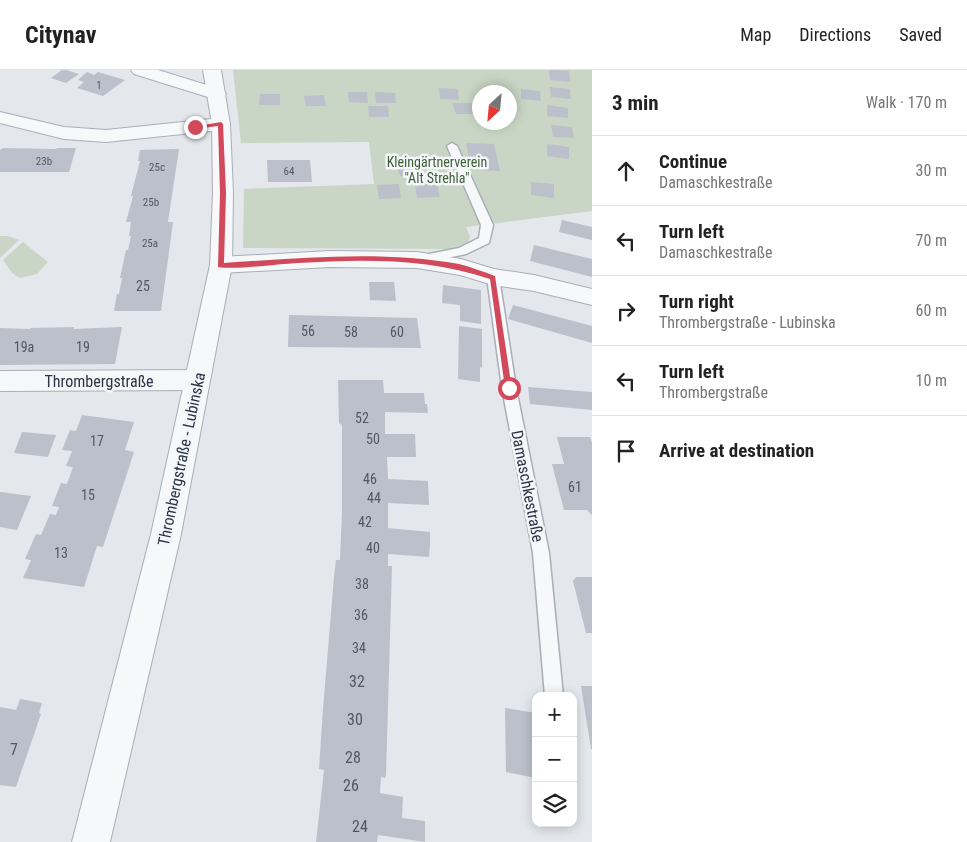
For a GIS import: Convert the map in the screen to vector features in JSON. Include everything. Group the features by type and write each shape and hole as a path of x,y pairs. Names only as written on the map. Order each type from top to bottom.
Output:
{"street":[{"path":"140,70 214,82"},
{"name":"Thrombergstraße - Lubinska","path":"91,842 166,534 187,380 221,265 223,193 221,124 214,82"},
{"path":"0,117 64,133 106,136 221,124"},
{"path":"221,265 330,259 417,260 461,267 493,277 534,283 592,297"},
{"name":"Thrombergstraße","path":"0,381 187,380"}],"lane":[{"path":"417,260 446,256 485,240 487,225 452,146"},
{"name":"Damaschkestraße","path":"493,277 509,388 541,553 554,692"}],"green space":[{"name":"Kleingärtnerverein \"Alt Strehla\"","path":"233,70 592,70 592,211 466,227 470,236 468,244 451,249 243,248 244,189 374,184 369,142 241,143"},
{"path":"0,236 8,236 19,240 0,258"},
{"path":"23,242 48,262 37,274 20,278 12,273 3,260"}],"building":[{"path":"62,70 79,74 66,83 51,78"},
{"path":"549,70 569,71 570,82 550,80"},
{"path":"87,72 94,75 98,72 125,80 103,96 77,88 84,82 78,80"},
{"path":"550,87 570,89 571,99 551,97"},
{"path":"439,88 458,89 459,100 440,99"},
{"path":"521,89 540,91 541,101 521,99"},
{"path":"348,92 367,92 368,103 349,102"},
{"path":"375,92 395,93 396,103 376,103"},
{"path":"260,94 280,94 280,105 259,105"},
{"path":"324,95 326,106 306,106 304,96"},
{"path":"452,103 472,103 472,114 456,114"},
{"path":"547,105 568,108 568,118 547,116"},
{"path":"368,106 388,106 389,117 369,117"},
{"path":"551,125 572,127 574,138 553,137"},
{"path":"466,143 494,144 500,171 471,170"},
{"path":"547,144 569,147 569,159 547,156"},
{"path":"3,148 76,148 69,172 0,172 0,150"},
{"path":"179,149 168,222 173,222 161,311 114,311 117,294 119,294 122,278 120,278 126,250 128,250 131,236 129,236 131,222 126,222 140,161 138,161 140,150"},
{"path":"267,160 310,160 312,182 268,182"},
{"path":"418,162 422,176 400,176 397,163"},
{"path":"531,182 554,184 554,198 531,195"},
{"path":"399,184 401,198 379,199 377,185"},
{"path":"415,184 437,184 440,197 417,198"},
{"path":"562,220 592,227 592,240 559,232"},
{"path":"534,245 592,259 592,277 530,261"},
{"path":"369,282 394,282 396,301 370,300"},
{"path":"443,285 481,290 481,324 460,321 460,305 442,303"},
{"path":"513,305 592,326 592,343 508,319"},
{"path":"289,315 417,318 421,348 288,347"},
{"path":"459,326 482,329 480,382 458,379"},
{"path":"74,327 74,329 122,327 115,364 0,365 0,328"},
{"path":"338,380 383,380 384,393 424,393 425,404 427,404 428,413 385,412 385,434 415,434 416,457 387,457 388,479 428,481 429,505 388,503 388,528 430,532 430,544 429,557 388,554 388,566 392,566 386,775 385,778 381,777 380,793 403,797 402,818 425,821 425,842 378,835 377,842 316,842 324,770 319,769 334,577 336,560 340,560 342,425 339,423"},
{"path":"528,387 592,392 592,410 530,404"},
{"path":"82,415 134,422 125,450 134,452 103,547 97,546 84,587 23,578 31,560 25,559 36,534 41,535 50,514 56,515 59,507 52,506 61,483 67,484 73,467 66,466 72,451 62,450 70,430 76,431"},
{"path":"22,432 56,435 48,457 14,453"},
{"path":"557,437 590,437 592,443 592,515 587,510 564,510 552,464 564,464"},
{"path":"0,492 31,496 17,530 0,527"},
{"path":"576,577 592,577 592,633 586,633 573,581"},
{"path":"581,686 592,686 592,749 591,749"},
{"path":"20,699 42,703 39,713 41,714 16,787 0,785 0,707 16,710"},
{"path":"505,708 532,712 532,777 506,772"}],"route":[{"path":"195,127 221,124 223,193 221,265 330,259 417,260 461,267 493,277 509,388"}]}
